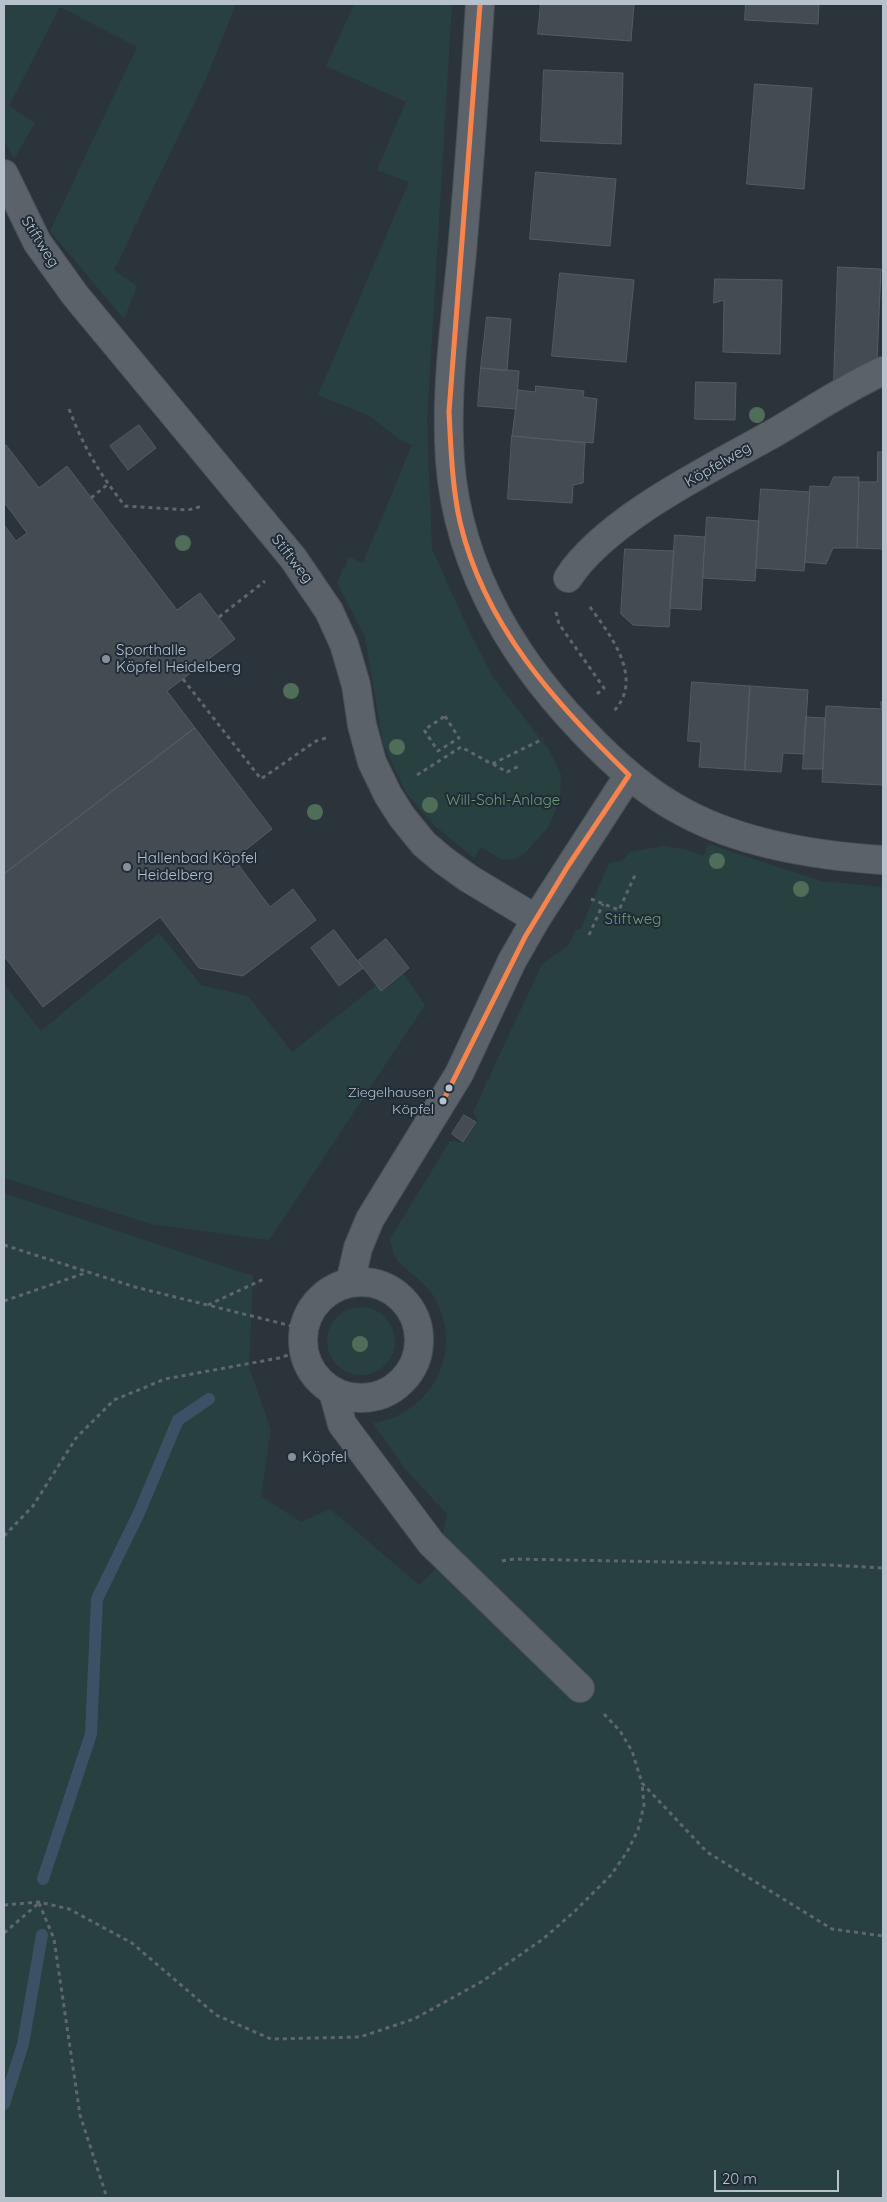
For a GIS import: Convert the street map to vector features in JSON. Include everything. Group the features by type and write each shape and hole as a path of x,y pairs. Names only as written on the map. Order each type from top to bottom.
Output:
{"street":[{"path":"480,4 450,403 449,443 452,479 462,529 475,569 494,614 515,649 539,682 589,737 629,775 657,796 709,824 787,848 839,858 883,860"},
{"name":"Stiftweg","path":"4,174 37,242 75,295 307,577 328,611 344,644 356,685 362,724 372,762 388,794 424,844 468,878 536,919"},
{"name":"Köpfelweg","path":"568,578 588,552 615,530 655,503 701,474 883,372"},
{"path":"350,1282 358,1248 370,1219 459,1074 512,961 536,919 629,775"},
{"path":"350,1282 378,1285 398,1295 412,1313 417,1324 419,1346 412,1368 406,1377 388,1392 366,1399 344,1396 333,1392 316,1377 309,1368 304,1340 309,1312 316,1303 333,1288 350,1282"},
{"path":"333,1392 342,1424 431,1543 580,1688"}],"path":[{"path":"69,409 84,447 124,506 188,510 215,503 235,490"},
{"path":"91,498 108,484"},
{"path":"568,578 608,633 621,657 628,681 627,690 620,704 589,737"},
{"path":"218,618 244,597"},
{"path":"571,642 604,688 591,700"},
{"path":"183,679 261,779 316,741 362,724"},
{"path":"445,716 459,738 448,745 438,751 424,730 445,716"},
{"path":"492,764 546,737"},
{"path":"448,745 453,752"},
{"path":"388,794 461,747 507,772 520,766"},
{"path":"619,910 636,873"},
{"path":"589,934 603,904"},
{"path":"4,1245 135,1287 207,1306 304,1340"},
{"path":"4,1301 89,1272"},
{"path":"207,1306 266,1278"},
{"path":"4,1536 32,1506 76,1438 114,1400 164,1379 279,1358 304,1340"},
{"path":"458,1571 477,1564 514,1559 830,1565 883,1568"},
{"path":"4,1905 39,1902 70,1909 132,1943 216,2015 271,2039 360,2037 414,2019 481,1982 543,1939 575,1911 611,1875 627,1852 638,1830 644,1805 642,1783 632,1751 620,1731 580,1688"},
{"path":"642,1783 706,1852 832,1929 883,1936"},
{"path":"4,1933 39,1902"},
{"path":"39,1902 54,1939 80,2115 107,2198"}],"green space":[{"path":"4,4 236,4 204,83 114,270 137,286 124,319 50,231 137,47 60,7 9,106 35,123 14,159 4,142"},
{"name":"Will-Sohl-Anlage","path":"354,4 452,4 427,421 432,549 471,635 493,677 549,750 561,775 560,800 547,829 524,854 514,859 502,860 481,847 474,858 434,825 406,793 383,743 365,637 337,583 349,557 363,563 412,445 399,439 368,415 318,395 409,182 377,170 406,102 326,66"},
{"path":"708,844 821,881 883,887 883,2198 4,2198 4,1193 253,1276 249,1367 271,1430 261,1496 301,1522 330,1509 419,1585 436,1569 447,1514 406,1470 373,1423 394,1417 412,1407 427,1393 438,1376 444,1357 446,1337 442,1316 433,1295 425,1285 398,1261 390,1239 450,1141 463,1143 478,1120 473,1112 542,964 568,946 576,929 580,930 609,863 622,861 630,852 664,846 688,850 703,856"},
{"path":"159,933 201,985 248,996 292,1052 399,967 425,1005 269,1240 151,1224 4,1178 4,984 41,1031"},
{"path":"361,1307 374,1309 385,1317 393,1328 395,1341 393,1354 385,1365 374,1373 361,1375 348,1373 337,1365 329,1354 327,1341 329,1328 337,1317 348,1309"}],"building":[{"path":"541,4 634,4 631,41 538,34"},
{"path":"746,4 819,4 818,24 745,20"},
{"path":"544,70 623,73 621,144 541,141"},
{"path":"755,84 812,88 804,189 747,184"},
{"path":"536,172 616,179 610,246 530,239"},
{"path":"838,267 881,269 877,360 834,381"},
{"path":"560,273 634,280 626,362 552,356"},
{"path":"715,279 782,280 780,354 723,352 724,300 714,303"},
{"path":"487,317 511,319 507,371 481,368"},
{"path":"481,368 519,371 516,409 478,406"},
{"path":"696,382 736,383 735,420 695,419"},
{"path":"536,386 584,391 583,397 597,399 593,443 512,436 518,390 535,392"},
{"path":"139,425 156,448 128,470 110,446"},
{"path":"512,436 585,443 583,483 573,485 572,503 508,499"},
{"name":"Sporthalle Köpfel Heidelberg","path":"6,445 39,488 67,466 177,610 200,593 235,639 167,691 195,728 4,874 4,525 16,541 27,533 4,502 4,447"},
{"path":"878,452 883,452 883,549 857,548 859,482 877,482"},
{"path":"834,477 859,477 857,548 833,548 826,564 805,562 810,486 829,487"},
{"path":"761,489 810,492 804,571 756,568"},
{"path":"707,517 759,521 755,581 703,578"},
{"path":"675,535 705,537 701,610 670,608"},
{"path":"625,549 674,551 669,627 633,625 621,614"},
{"path":"692,682 750,686 745,770 699,767 701,742 688,741"},
{"path":"750,686 808,690 804,754 783,753 781,772 745,770"},
{"path":"881,702 883,702 883,785 822,782 826,706 881,709"},
{"path":"806,717 825,718 823,769 803,769"},
{"name":"Hallenbad Köpfel Heidelberg","path":"195,728 272,829 234,859 270,907 293,889 316,920 243,976 199,968 160,917 43,1007 4,956 4,874"},
{"path":"334,930 363,968 339,986 311,948"},
{"path":"386,939 409,968 381,991 358,961"},
{"path":"464,1115 476,1122 463,1142 452,1134"}],"waterway":[{"path":"43,1879 91,1734 97,1599 139,1513 178,1420 209,1399"},
{"path":"4,2104 23,2044 42,1935"}],"transit line":[{"path":"480,4 449,412 452,467 457,508 471,559 486,595 505,628 549,690 601,748 629,775"},
{"path":"443,1101 525,937 568,866 629,775"}],"place":[{"name":"Sporthalle Köpfel Heidelberg","path":"106,659"},
{"name":"Hallenbad Köpfel Heidelberg","path":"127,867"},
{"name":"Ziegelhausen Köpfel","path":"443,1101"},
{"name":"Köpfel","path":"292,1457"}]}
